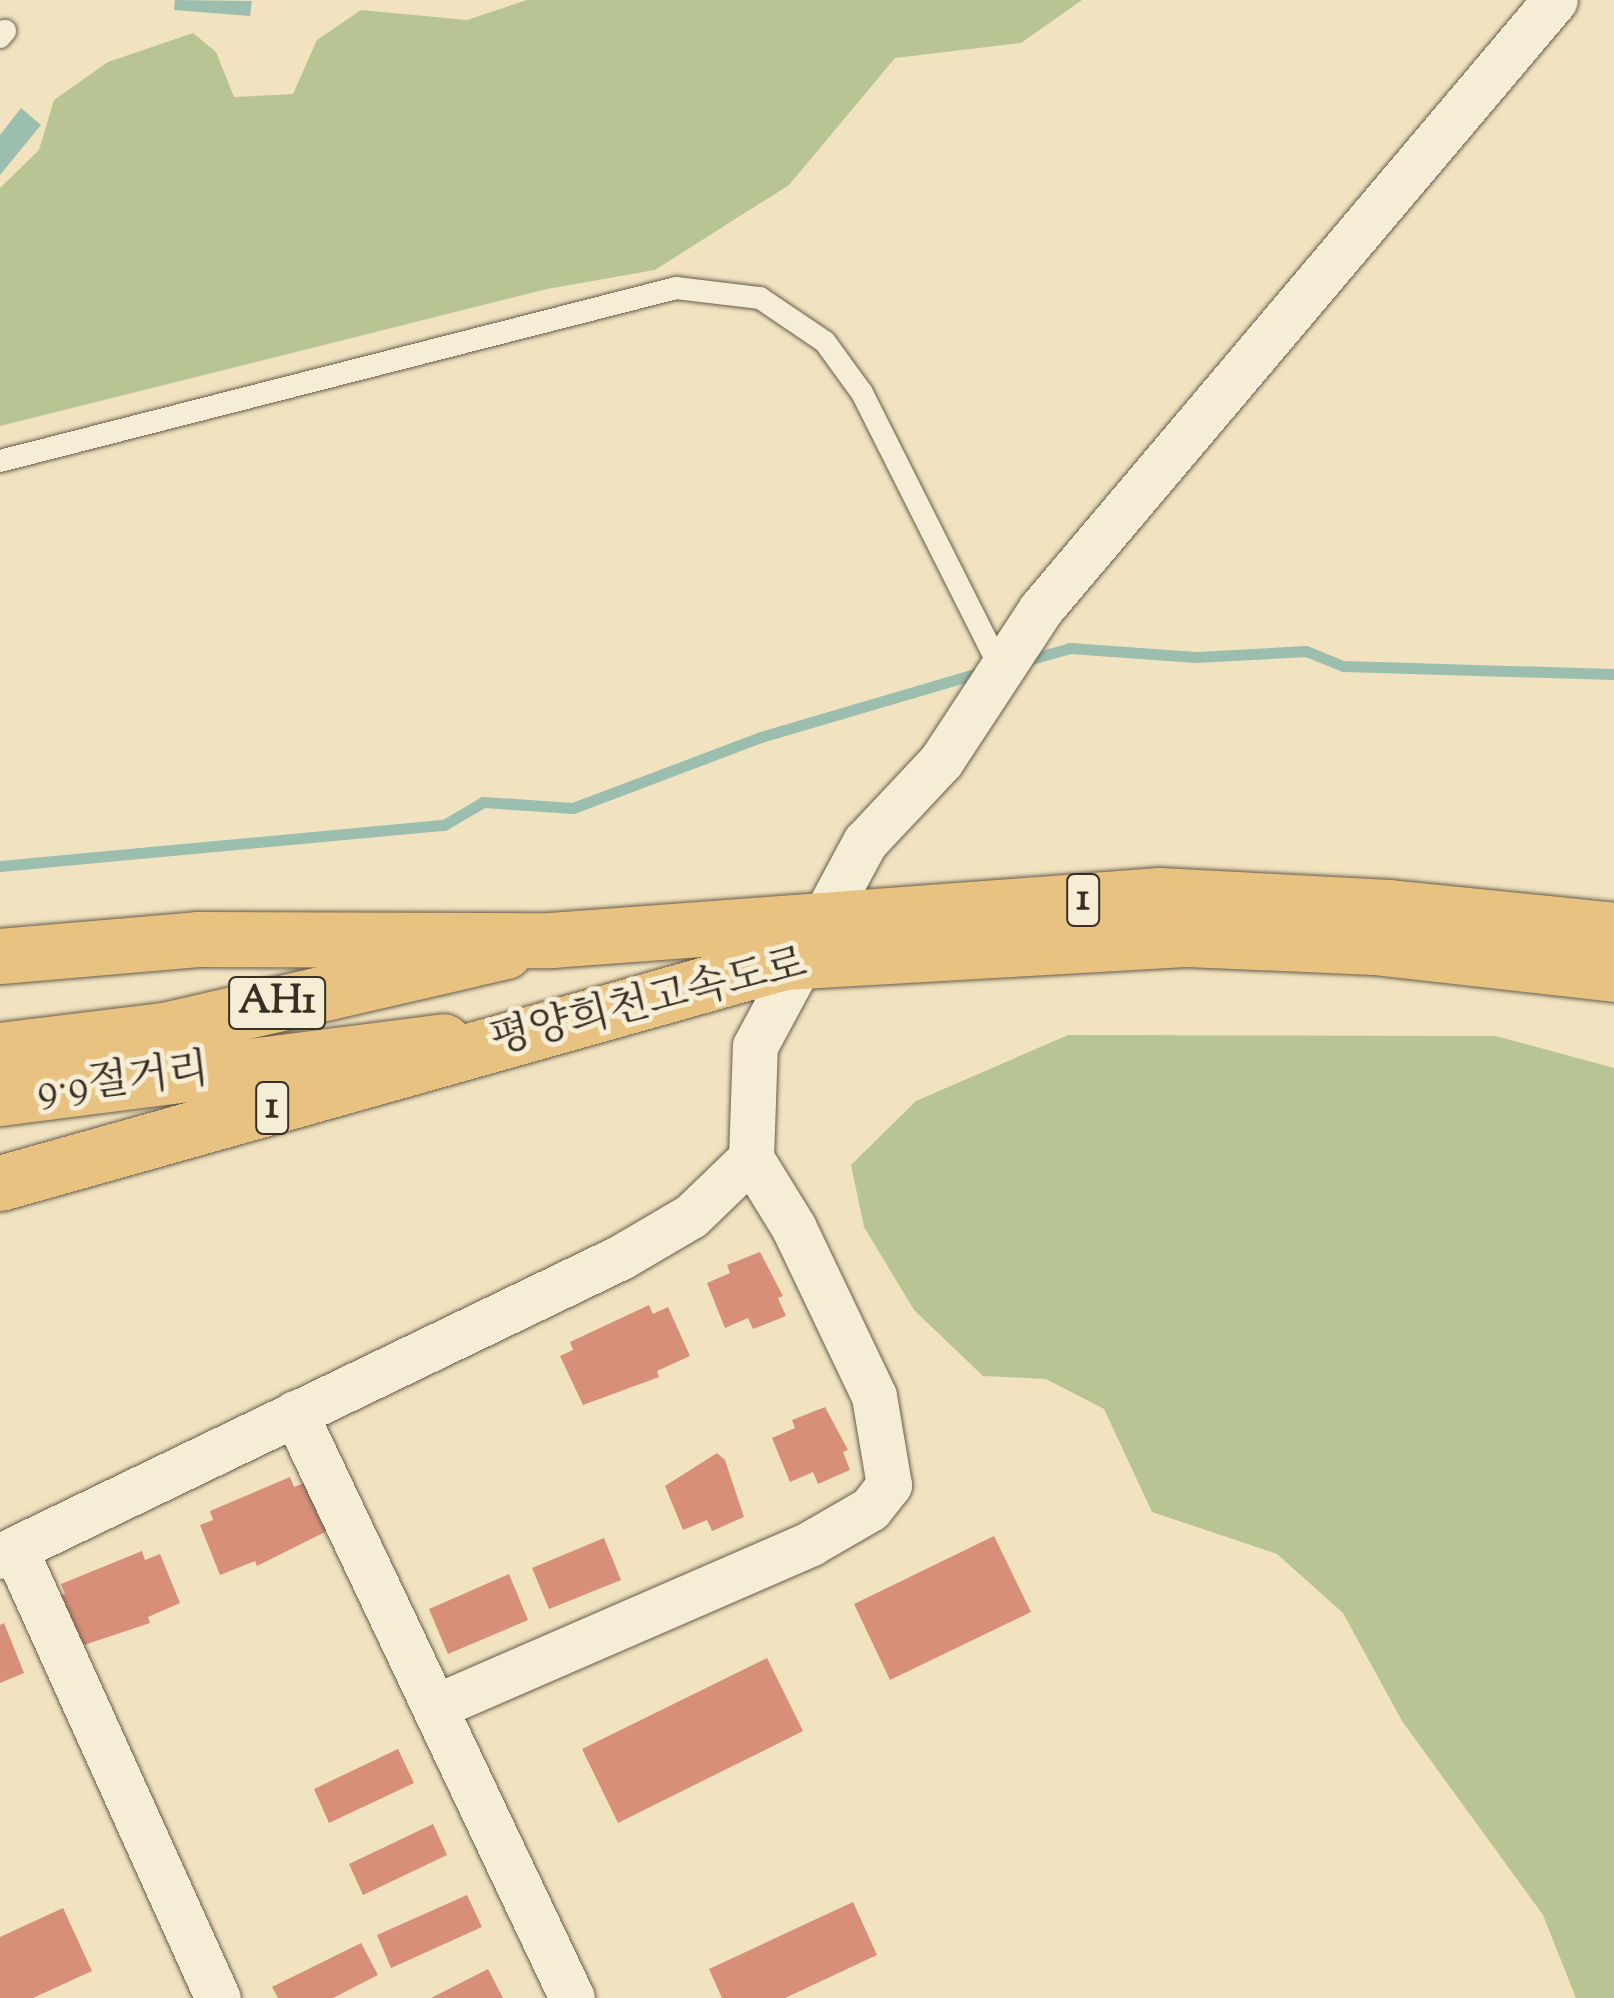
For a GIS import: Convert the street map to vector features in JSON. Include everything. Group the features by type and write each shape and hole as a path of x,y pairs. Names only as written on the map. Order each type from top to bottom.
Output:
{"highway":[{"name":"평양희천고속도로","path":"0,1183 543,1029 813,939 1159,895 1389,907 1614,930"},
{"name":"평양희천고속도로","path":"0,956 197,939 1188,939 1374,947 1614,974"},
{"name":"9·9절거리","path":"0,1050 164,1030 551,940"},
{"name":"9·9절거리","path":"0,1098 543,1029"}],"street":[{"path":"436,1706 812,1543 870,1509 889,1485 874,1396 794,1228 750,1158 755,1046 865,842 941,761 1064,580 1555,0"},
{"path":"218,1998 7,1553 622,1257 691,1216 750,1158"},
{"path":"295,1413 572,1998"}],"lane":[{"path":"0,461 676,288 760,298 825,342 862,393 1001,669"}],"green space":[{"path":"527,0 1082,0 1021,43 895,58 789,185 655,270 547,289 0,426 0,188 39,150 54,100 108,62 193,33 216,52 234,97 293,94 317,40 361,10 467,20"},
{"path":"1068,1035 1496,1036 1614,1068 1614,1998 1576,1998 1543,1915 1402,1721 1343,1613 1277,1554 1152,1512 1104,1409 1046,1379 983,1376 914,1310 864,1227 851,1165 916,1101"}],"shaded area":[{"path":"175,0 252,1 250,16 174,10"},
{"path":"21,108 41,125 0,175 0,135"}],"building":[{"path":"760,1252 783,1296 778,1298 786,1316 753,1329 748,1318 725,1328 707,1283 730,1273 727,1265"},
{"path":"649,1305 653,1314 668,1307 690,1356 657,1371 659,1377 583,1405 560,1356 573,1350 570,1342"},
{"path":"825,1407 848,1450 843,1452 850,1470 818,1484 813,1472 790,1482 772,1438 795,1428 792,1420"},
{"path":"717,1453 725,1460 744,1517 712,1531 707,1520 683,1530 665,1486"},
{"path":"290,1477 294,1487 309,1481 329,1530 257,1566 255,1561 220,1575 200,1525 213,1520 210,1511"},
{"path":"994,1536 1031,1612 890,1680 854,1604"},
{"path":"604,1538 621,1580 549,1609 532,1568"},
{"path":"142,1551 145,1560 160,1554 180,1603 148,1617 150,1623 72,1649 51,1599 65,1594 61,1584"},
{"path":"509,1574 528,1620 448,1654 429,1609"},
{"path":"4,1623 24,1673 0,1683 0,1625"},
{"path":"767,1658 803,1731 618,1823 582,1749"},
{"path":"398,1749 414,1783 329,1823 314,1789"},
{"path":"433,1824 447,1855 363,1895 349,1864"},
{"path":"467,1895 482,1927 391,1968 377,1935"},
{"path":"853,1902 877,1955 785,1998 722,1998 709,1969"},
{"path":"63,1908 92,1971 33,1998 0,1998 0,1937"},
{"path":"361,1943 378,1975 333,1998 278,1998 272,1987"},
{"path":"488,1969 503,1998 431,1998"}],"waterway":[{"path":"1024,661 1070,648 1196,657 1306,651 1343,666 1614,674"},
{"path":"0,866 444,825 483,802 573,808 761,737 982,672"}]}
